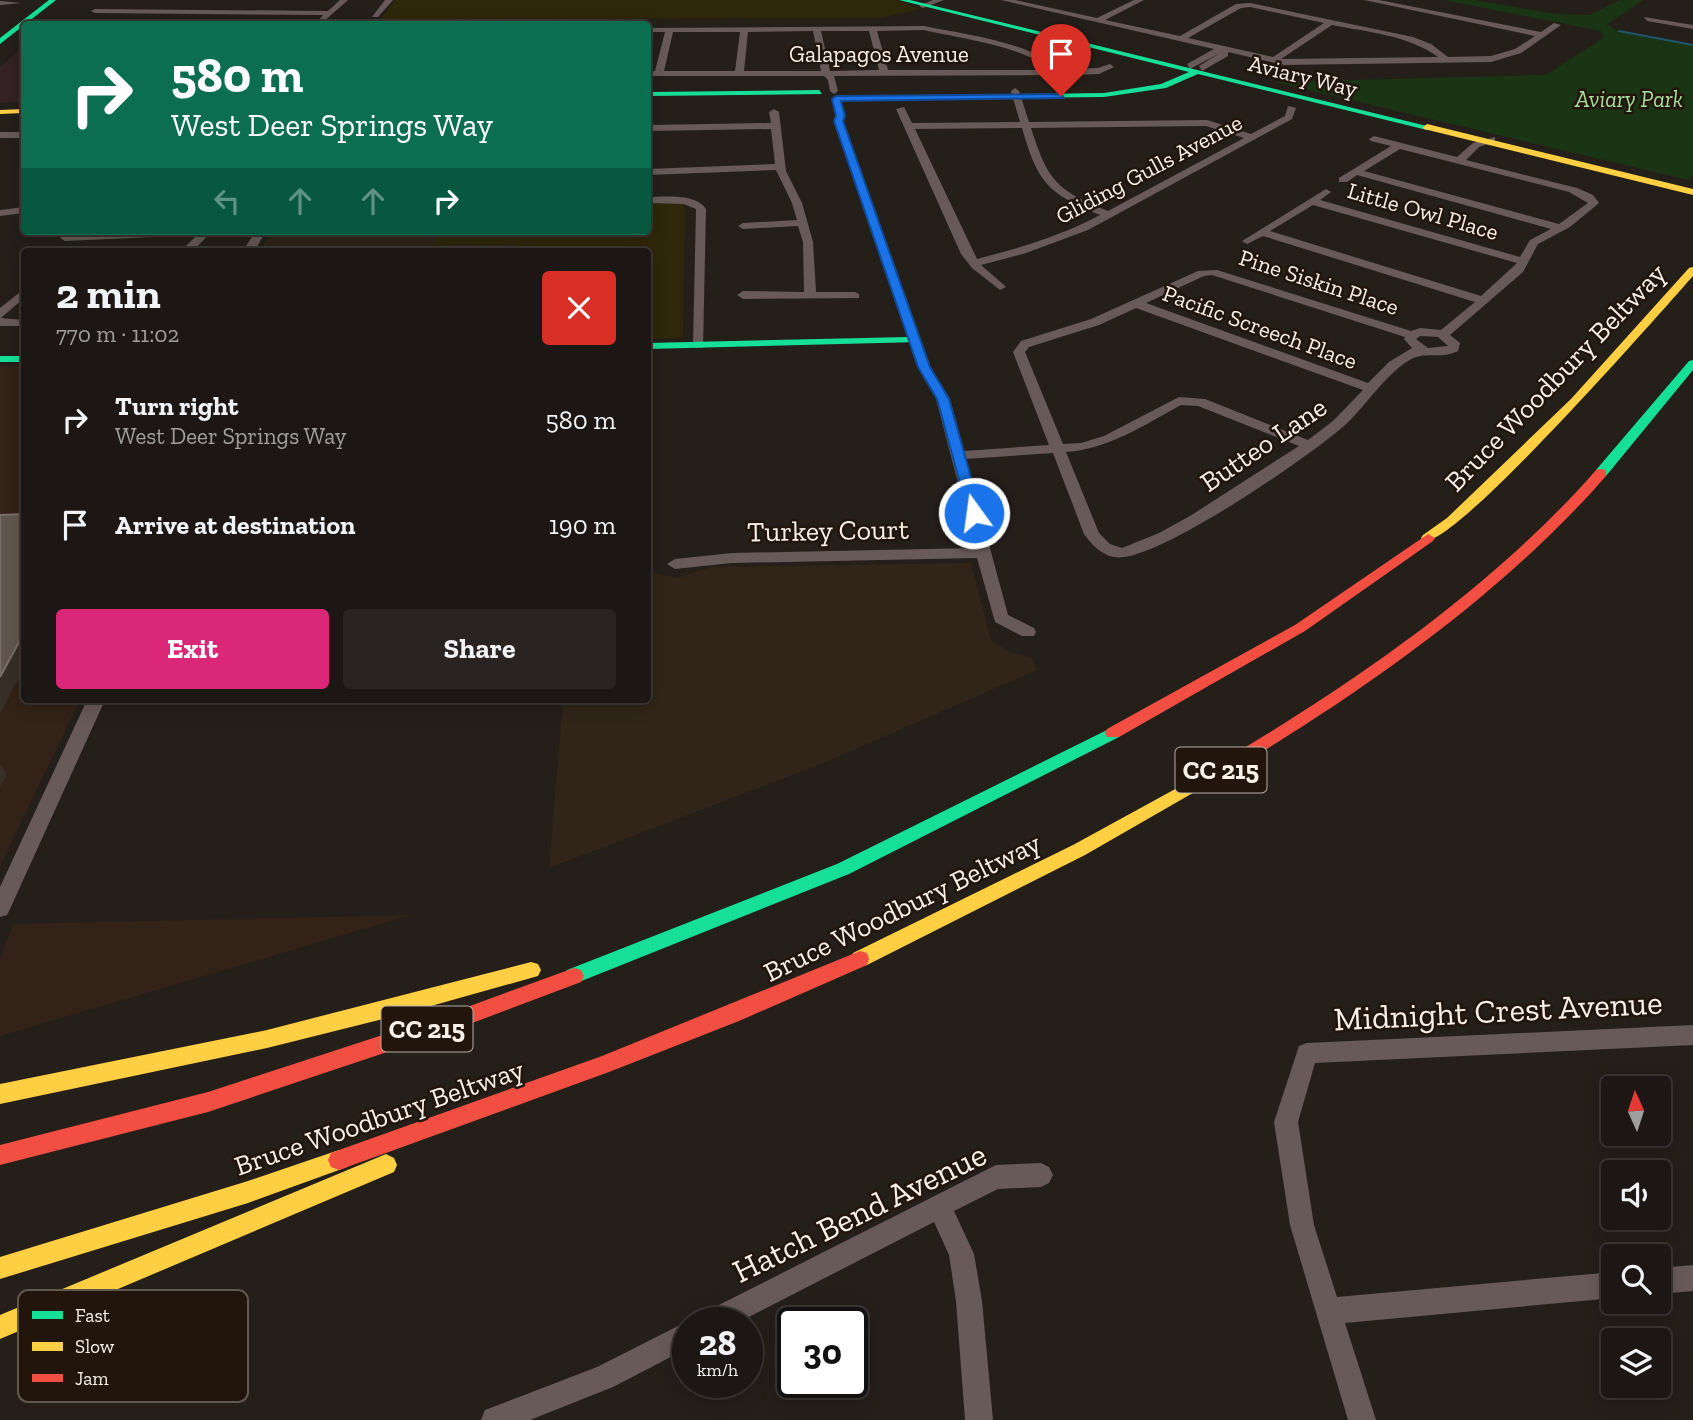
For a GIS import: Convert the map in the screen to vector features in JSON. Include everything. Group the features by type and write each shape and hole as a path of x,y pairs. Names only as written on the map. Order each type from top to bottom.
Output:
{"main road":[{"path":"26,21 53,0"},
{"path":"44,21 71,0"},
{"name":"Aviary Way","path":"922,2 1693,190"},
{"path":"0,42 21,25"},
{"path":"0,57 21,40"},
{"path":"651,96 828,91 1016,94 1126,88 1158,81 1192,69"},
{"path":"651,346 915,340 838,121 840,116 828,91"},
{"path":"0,110 21,109"},
{"name":"Bruce Woodbury Beltway","path":"0,1155 208,1102 459,1019 745,910 843,869 1132,723 1300,628 1452,521 1575,402 1693,270"},
{"path":"0,359 21,359"},
{"name":"Bruce Woodbury Beltway","path":"0,1268 248,1192 517,1098 757,1006 887,947 1079,850 1222,769 1325,704 1475,596 1530,547 1589,488 1693,363"},
{"path":"582,955 843,869"},
{"path":"0,1094 264,1041 542,967"},
{"path":"435,1144 657,1044"},
{"path":"88,1290 399,1160"},
{"path":"0,1327 18,1319"}],"street":[{"path":"106,0 94,9 95,11 326,17 344,0"},
{"path":"171,11 185,0"},
{"path":"251,13 264,0"},
{"path":"375,15 389,0"},
{"path":"1005,0 1223,51 1274,61 1318,64 1502,57 1518,51 1557,25"},
{"path":"1097,21 1140,0"},
{"path":"1368,0 1543,35"},
{"path":"1552,0 1570,1"},
{"path":"0,3 18,3"},
{"path":"1178,40 1245,5 1410,39 1428,46 1448,61"},
{"path":"1647,19 1681,22 1693,27"},
{"path":"1274,61 1286,50 1331,22"},
{"path":"651,30 924,28 1027,52 1045,62 1053,72"},
{"path":"659,74 660,56 670,30"},
{"path":"738,74 744,30"},
{"path":"817,30 828,91"},
{"path":"873,30 884,73"},
{"path":"1192,69 1225,54 1223,51"},
{"name":"Galapagos Avenue","path":"651,74 738,74 828,91 884,73 926,69 1053,72 1099,71 1110,66"},
{"path":"1016,94 1040,167 1047,179 1071,198 1110,215"},
{"path":"901,108 967,254 1000,287"},
{"name":"Gliding Gulls Avenue","path":"974,263 1050,242 1110,215 1289,117 1291,108"},
{"path":"774,112 780,167 804,223 809,251 810,297"},
{"path":"909,126 1027,124 1134,128 1207,123 1252,137"},
{"path":"651,128 777,126"},
{"path":"0,135 21,135"},
{"path":"1374,139 1573,190 1594,203 1578,217 1534,242 1525,254 1524,262 1443,335 1454,342 1452,350 1437,353 1420,349 1411,341 1412,335"},
{"path":"1459,162 1476,145 1490,141 1490,148 1472,165"},
{"path":"1343,180 1398,146"},
{"path":"651,172 780,167"},
{"path":"1356,172 1560,228"},
{"path":"1247,241 1326,192"},
{"path":"651,200 692,203 701,209 699,345"},
{"name":"Little Owl Place","path":"1311,201 1524,262"},
{"path":"0,211 21,208"},
{"path":"743,226 804,223"},
{"path":"1262,232 1484,300"},
{"name":"Pine Siskin Place","path":"1137,304 1202,274 1213,272 1412,335 1428,331 1443,335"},
{"path":"0,315 21,295"},
{"path":"743,295 855,296"},
{"path":"1058,449 1021,358 1021,348 1137,304"},
{"name":"Pacific Screech Place","path":"1137,304 1369,388"},
{"path":"0,322 21,323"},
{"path":"915,340 924,367 943,399 1002,618 1028,632"},
{"name":"Butteo Lane","path":"1058,449 1092,534 1105,549 1121,553 1141,548 1222,503 1309,445 1341,421 1396,362 1420,349"},
{"path":"959,455 1095,444 1172,404 1189,401 1200,402 1309,445"},
{"name":"Turkey Court","path":"675,564 732,558 983,553"},
{"path":"0,909 95,703"},
{"name":"Midnight Crest Avenue","path":"1330,1311 1302,1225 1286,1122 1307,1053 1693,1035"},
{"name":"Hatch Bend Avenue","path":"741,1307 996,1177 1041,1175"},
{"path":"939,1206 961,1254 969,1301 979,1420"},
{"path":"1671,1280 1693,1278"},
{"path":"1362,1420 1330,1311 1601,1286"},
{"path":"495,1420 604,1378 672,1342"}],"shaded area":[{"path":"21,50 21,102 0,103 0,67"},
{"path":"270,235 440,235 436,245 517,244 516,248 261,248"},
{"path":"0,366 21,366 21,703 79,703 0,866"},
{"path":"651,559 655,573 677,578 711,567 971,563 991,641 1012,653 1032,657 1037,670 821,764 549,868 563,703 651,703"},
{"path":"411,915 0,1036 0,958 13,924"}],"green space":[{"name":"Aviary Park","path":"1444,0 1475,0 1555,14 1590,15 1620,0 1644,0 1607,24 1616,30 1693,45 1693,175 1688,180 1275,82 1546,75 1603,38 1601,31"}],"sand":[{"path":"396,0 895,0 921,9 880,18 380,19"},
{"path":"651,204 685,204 683,338 651,339 651,248 516,248 517,244 435,245 439,235 651,235"}],"building":[{"path":"21,514 21,638 0,677 0,515"}],"waterway":[{"path":"1619,31 1693,45"}],"traffic: fast":[{"path":"26,21 53,0"},
{"path":"902,0 1427,127"},
{"path":"0,42 21,25"},
{"path":"839,98 1104,95 1163,86 1198,71"},
{"path":"651,94 819,92"},
{"path":"651,346 915,340 838,121 840,116 836,99"},
{"path":"0,359 21,359"},
{"path":"1601,473 1693,363"},
{"path":"574,976 843,869 1113,733"}],"traffic: slow":[{"path":"0,112 21,111"},
{"path":"1427,127 1693,192"},
{"path":"1428,538 1452,521 1575,402 1693,270"},
{"path":"860,959 1079,850 1199,782"},
{"path":"0,1094 267,1039 531,970"},
{"path":"0,1268 248,1192 339,1160"},
{"path":"88,1290 386,1165"},
{"path":"0,1327 18,1319"}],"traffic: jam":[{"path":"1199,782 1321,706 1448,614 1529,548 1601,473"},
{"path":"1113,733 1300,628 1428,538"},
{"path":"339,1160 602,1066 860,959"},
{"path":"0,1155 208,1102 459,1019 574,976"}],"route":[{"path":"974,513 943,399 924,367 838,121 840,116 836,99 1061,96"}]}
